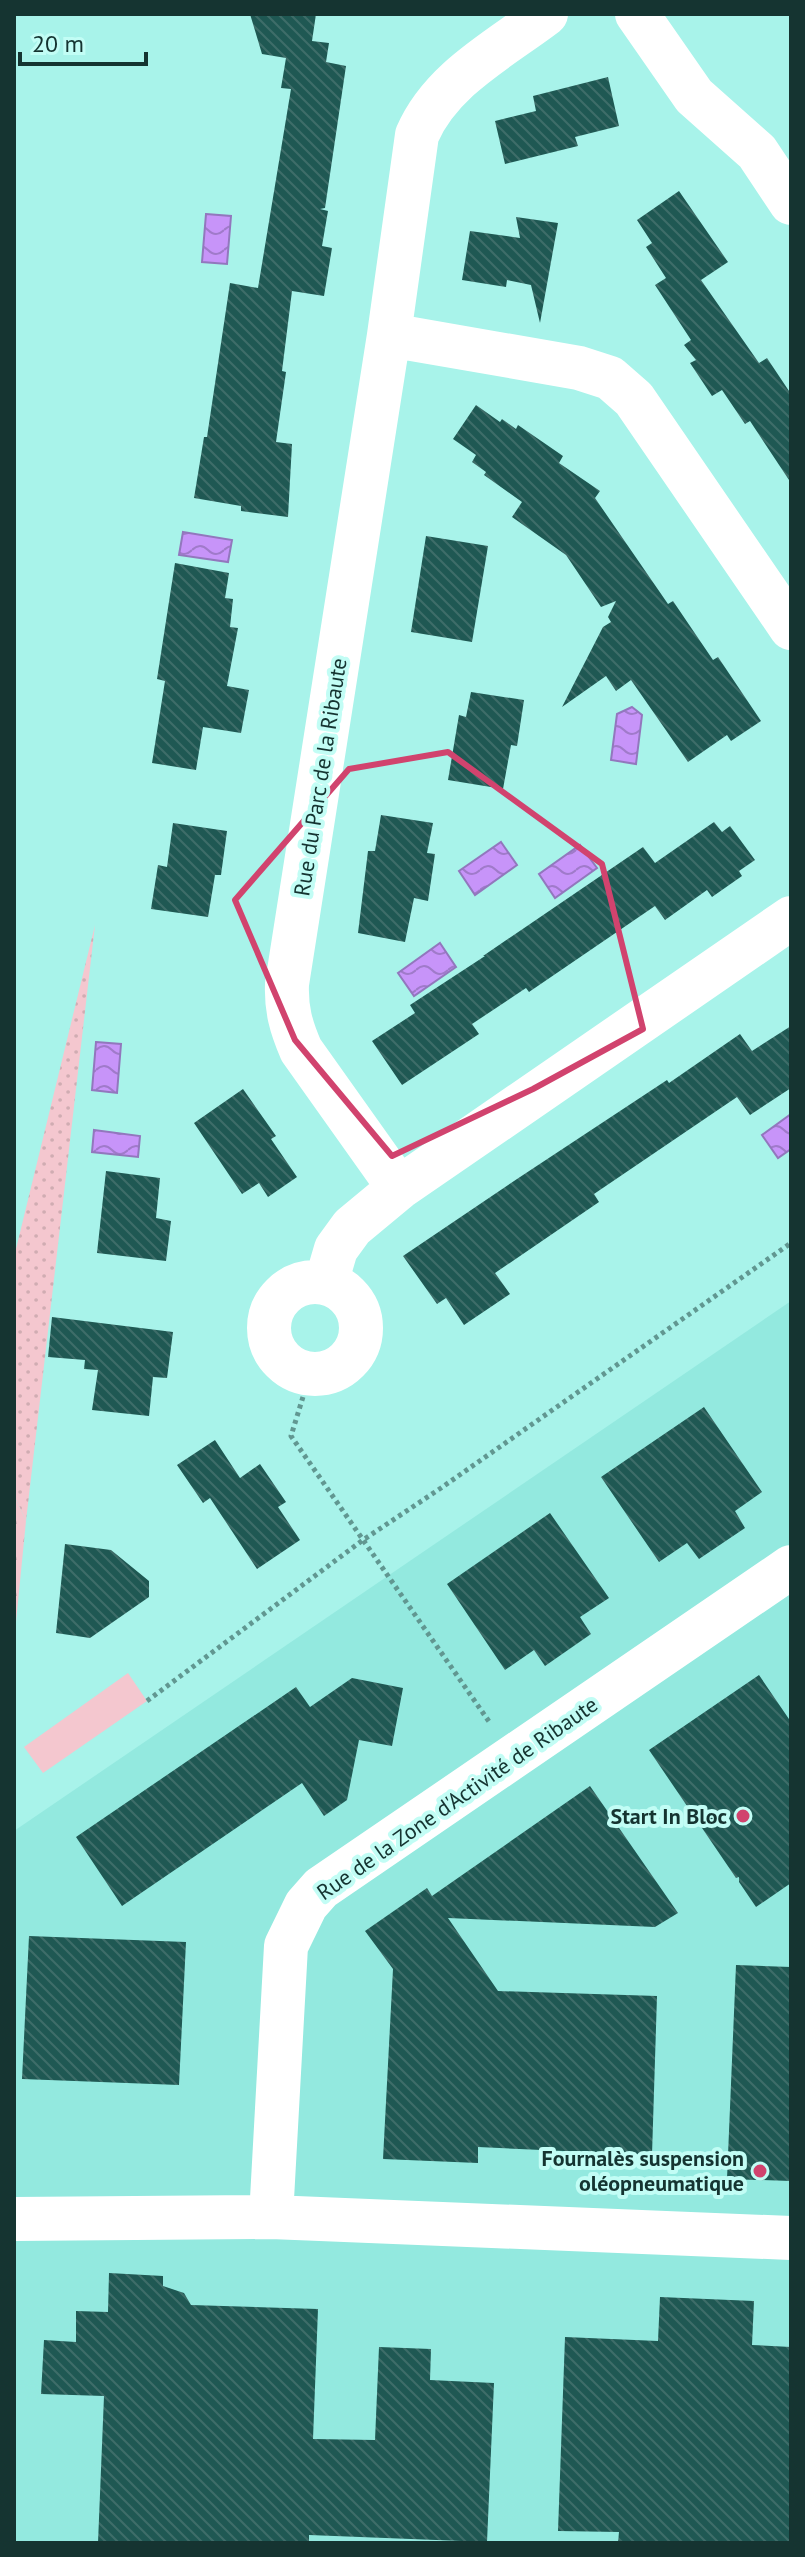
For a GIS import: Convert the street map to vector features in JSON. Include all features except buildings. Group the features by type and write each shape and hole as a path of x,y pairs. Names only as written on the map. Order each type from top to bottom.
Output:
{"street":[{"name":"Rue du Parc de la Ribaute","path":"399,1188 301,1050 286,1008 287,984 389,335 417,135 426,114 451,85 546,14"},
{"path":"637,14 694,96 757,152 791,203"},
{"path":"389,335 579,368 610,378 634,399 791,628"},
{"path":"326,1283 336,1249 352,1227 399,1188 791,918"},
{"path":"303,1283 326,1283 346,1293 359,1311 362,1334 354,1355 337,1370 316,1375 293,1370 276,1356 268,1334 271,1312 284,1293 303,1283"},
{"name":"Rue de la Zone d'Activité de Ribaute","path":"271,2217 286,1946 306,1905 321,1888 791,1567"},
{"path":"14,2219 271,2217 791,2238"}],"path":[{"path":"147,1701 363,1540 791,1243"},
{"path":"310,1374 291,1436 513,1757"}],"highlighted area":[{"path":"448,752 602,864 643,1029 533,1089 392,1156 295,1040 235,900 349,769"}],"shaded area":[{"path":"791,1301 791,2543 14,2543 14,1831"}],"green space":[{"path":"95,925 26,1521 14,1495 14,1257"},
{"path":"14,1495 26,1521 14,1642"},
{"path":"128,1673 147,1701 43,1773 24,1747"}],"water":[{"path":"206,214 231,216 227,264 202,262"},
{"path":"183,532 232,540 228,562 179,555"},
{"path":"632,707 642,715 636,764 611,760 617,714"},
{"path":"501,842 517,865 475,895 459,871"},
{"path":"580,845 597,868 555,898 539,874"},
{"path":"440,943 456,967 414,996 398,973"},
{"path":"96,1042 121,1044 117,1093 92,1090"},
{"path":"791,1114 791,1149 778,1158 762,1135"},
{"path":"94,1130 140,1136 138,1157 92,1152"}],"place":[{"name":"Start In Bloc","path":"743,1816"},
{"name":"Fournalès suspension oléopneumatique","path":"760,2171"}]}
